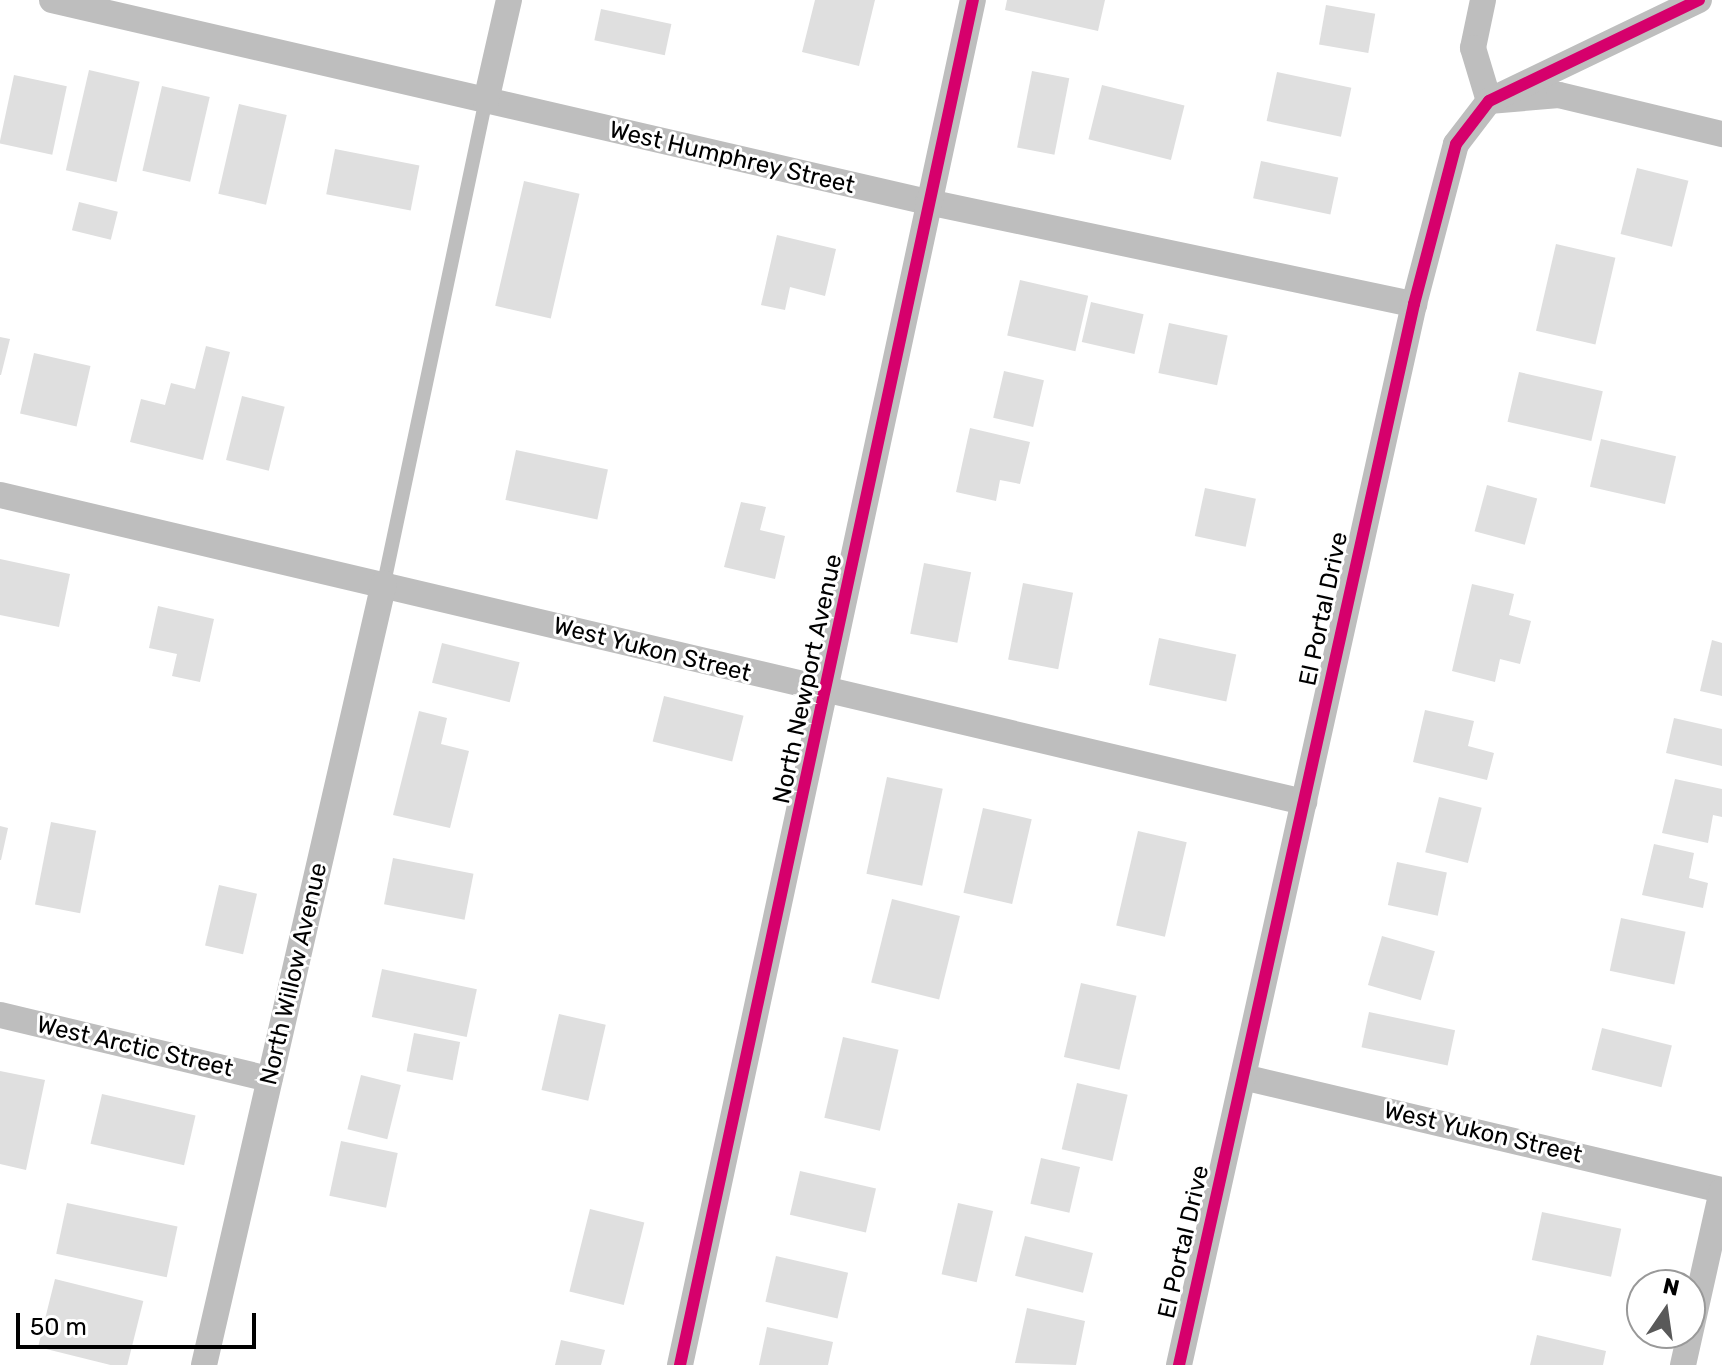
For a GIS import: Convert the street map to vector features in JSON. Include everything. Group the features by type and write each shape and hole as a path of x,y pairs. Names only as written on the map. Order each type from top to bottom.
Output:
{"street":[{"name":"West Humphrey Street","path":"52,0 928,202 1414,304"},
{"path":"486,101 509,0"},
{"name":"North Newport Avenue","path":"680,1365 829,694 928,202 973,0"},
{"path":"1483,0 1473,48 1489,101 1559,95 1722,134"},
{"name":"El Portal Drive","path":"1179,1365 1414,304 1456,144 1489,101 1699,0"},
{"name":"West Yukon Street","path":"0,495 384,583 829,694 1304,802"},
{"name":"North Willow Avenue","path":"204,1365 384,583"},
{"name":"West Arctic Street","path":"0,1015 269,1079"},
{"name":"West Yukon Street","path":"1243,1077 1722,1191"},
{"path":"1683,1365 1722,1191"}],"lane":[{"path":"384,583 486,101"}],"building":[{"path":"815,0 875,0 859,66 802,52"},
{"path":"1007,0 1105,0 1098,31 1005,10"},
{"path":"1326,5 1375,14 1368,53 1319,44"},
{"path":"601,9 671,24 665,55 594,40"},
{"path":"89,70 140,82 116,182 66,170"},
{"path":"1032,71 1069,78 1054,155 1017,148"},
{"path":"1277,72 1351,88 1341,137 1267,121"},
{"path":"14,75 67,86 52,155 0,144"},
{"path":"1102,85 1184,106 1171,160 1088,139"},
{"path":"162,86 210,97 190,182 142,171"},
{"path":"239,104 287,115 266,205 218,194"},
{"path":"335,149 419,165 411,211 326,194"},
{"path":"1261,161 1338,177 1330,215 1253,198"},
{"path":"1637,168 1688,181 1672,247 1621,234"},
{"path":"524,181 580,194 551,319 495,306"},
{"path":"79,202 118,212 111,240 72,230"},
{"path":"777,235 836,249 825,296 790,287 785,310 761,305"},
{"path":"1556,244 1615,258 1595,344 1536,331"},
{"path":"1020,280 1088,296 1075,351 1007,336"},
{"path":"1091,302 1144,314 1134,354 1082,342"},
{"path":"1169,323 1228,335 1217,385 1158,373"},
{"path":"0,337 10,339 1,375 0,375"},
{"path":"206,346 230,352 203,460 130,442 141,399 165,405 171,383 195,389"},
{"path":"34,353 91,366 77,426 20,413"},
{"path":"1004,371 1044,380 1033,427 993,418"},
{"path":"1519,372 1603,391 1591,441 1508,422"},
{"path":"242,396 285,407 269,471 226,460"},
{"path":"970,428 1030,442 1020,484 1000,480 996,501 956,492"},
{"path":"1601,439 1676,456 1665,504 1590,487"},
{"path":"516,450 608,470 597,519 505,500"},
{"path":"1487,485 1537,498 1525,545 1475,531"},
{"path":"1205,488 1256,499 1246,547 1195,536"},
{"path":"741,502 766,507 760,530 785,536 775,579 724,567"},
{"path":"0,559 70,574 59,627 0,615"},
{"path":"924,563 971,572 957,643 910,634"},
{"path":"1023,583 1073,593 1058,669 1008,660"},
{"path":"1472,584 1514,594 1509,615 1531,621 1520,664 1500,659 1495,682 1452,671"},
{"path":"158,606 214,619 200,682 172,676 177,654 149,648"},
{"path":"1159,638 1236,654 1226,701 1149,685"},
{"path":"1712,640 1722,643 1722,696 1700,691"},
{"path":"442,643 520,662 510,702 432,683"},
{"path":"664,696 744,716 732,761 653,742"},
{"path":"1425,710 1474,721 1468,746 1494,753 1487,780 1413,762"},
{"path":"419,711 447,718 441,744 469,751 450,828 393,815"},
{"path":"1674,718 1722,729 1722,766 1666,753"},
{"path":"887,777 943,789 922,886 866,874"},
{"path":"1675,779 1722,789 1722,817 1713,815 1708,843 1662,833"},
{"path":"1439,797 1482,808 1468,863 1425,852"},
{"path":"983,808 1032,819 1012,904 963,893"},
{"path":"51,822 96,831 80,913 35,904"},
{"path":"0,826 8,828 1,860 0,860"},
{"path":"1138,831 1187,842 1165,937 1116,926"},
{"path":"1654,844 1694,853 1689,878 1708,883 1703,908 1642,895"},
{"path":"393,858 473,874 465,920 384,904"},
{"path":"1397,862 1447,873 1438,916 1388,905"},
{"path":"219,885 257,894 243,954 205,945"},
{"path":"892,899 960,916 939,999 871,982"},
{"path":"1621,918 1686,932 1674,985 1610,971"},
{"path":"1382,936 1435,951 1421,1000 1368,985"},
{"path":"382,969 477,989 467,1037 372,1017"},
{"path":"1081,983 1137,996 1119,1070 1064,1057"},
{"path":"1369,1012 1455,1030 1448,1066 1362,1047"},
{"path":"559,1014 606,1025 588,1101 541,1090"},
{"path":"1602,1028 1672,1045 1661,1087 1592,1070"},
{"path":"414,1033 460,1042 453,1080 407,1071"},
{"path":"843,1037 899,1050 880,1131 824,1118"},
{"path":"0,1071 45,1080 26,1170 0,1164"},
{"path":"361,1075 401,1085 387,1139 347,1129"},
{"path":"1077,1083 1128,1095 1112,1161 1062,1149"},
{"path":"102,1094 196,1116 184,1165 91,1144"},
{"path":"341,1141 398,1153 386,1208 329,1196"},
{"path":"1041,1158 1080,1167 1069,1213 1030,1204"},
{"path":"800,1171 876,1189 866,1232 790,1215"},
{"path":"67,1203 178,1226 167,1277 56,1254"},
{"path":"958,1203 993,1211 977,1282 942,1274"},
{"path":"590,1209 644,1223 624,1305 569,1291"},
{"path":"1542,1212 1621,1229 1611,1277 1532,1260"},
{"path":"1025,1236 1093,1253 1083,1293 1015,1276"},
{"path":"776,1256 848,1273 838,1318 765,1302"},
{"path":"55,1279 143,1301 127,1365 111,1365 38,1347"},
{"path":"1027,1308 1085,1321 1076,1365 1015,1363"},
{"path":"767,1327 833,1342 828,1365 759,1365"},
{"path":"1537,1335 1606,1351 1603,1365 1530,1365"},
{"path":"561,1340 605,1350 601,1365 555,1365"}],"cycle path":[{"path":"680,1365 973,0"},
{"path":"1179,1365 1414,304 1456,144 1489,101 1699,0"}]}
